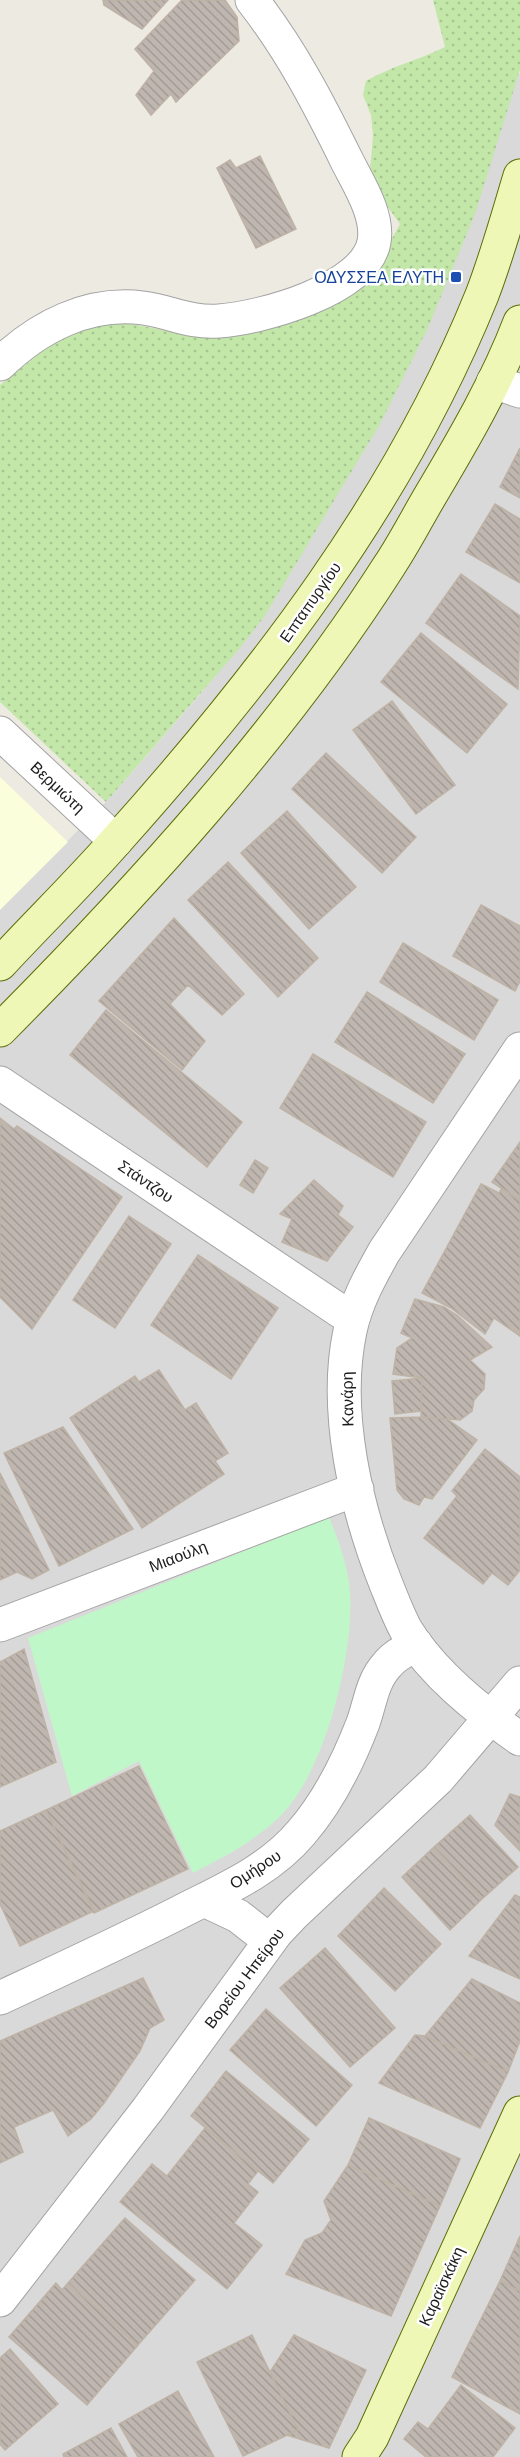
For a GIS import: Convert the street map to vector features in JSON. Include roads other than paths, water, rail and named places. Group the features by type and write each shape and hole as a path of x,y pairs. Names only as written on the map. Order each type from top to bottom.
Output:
{"main road":[{"name":"Επταπυργίου","path":"0,964 116,841 271,656 320,589 374,507 414,438 488,280 520,176"},
{"path":"0,1030 149,873 239,767 319,666 390,565 467,433 507,386 520,322"},
{"name":"Καραϊσκάκη","path":"359,2457 372,2437 520,2113"}],"street":[{"path":"0,364 40,330 87,312 145,308 185,319 203,321 234,320 276,309 298,302 339,283 351,274 369,254 374,242 375,229 360,188 299,68 252,0"},
{"name":"Βερμιώτη","path":"0,733 116,841"},
{"name":"Κανάρη","path":"520,1049 384,1252 363,1291 352,1319 347,1348 345,1404 357,1489 382,1575 403,1623 416,1644 447,1679 490,1718 520,1739"},
{"name":"Στάντζου","path":"0,1083 352,1319"},
{"name":"Μιαούλη","path":"0,1624 357,1489"},
{"name":"Ομήρου","path":"0,1998 127,1939 260,1870 300,1834 314,1816 341,1773 382,1670 390,1661 416,1644"},
{"name":"Βορείου Ηπείρου","path":"0,2300 148,2109 270,1941 294,1914 438,1779 520,1683"},
{"path":"204,1900 238,1916 270,1941"}],"place":[{"name":"ΟΔΥΣΣΕΑ ΕΛΥΤΗ","path":"456,277"}]}
